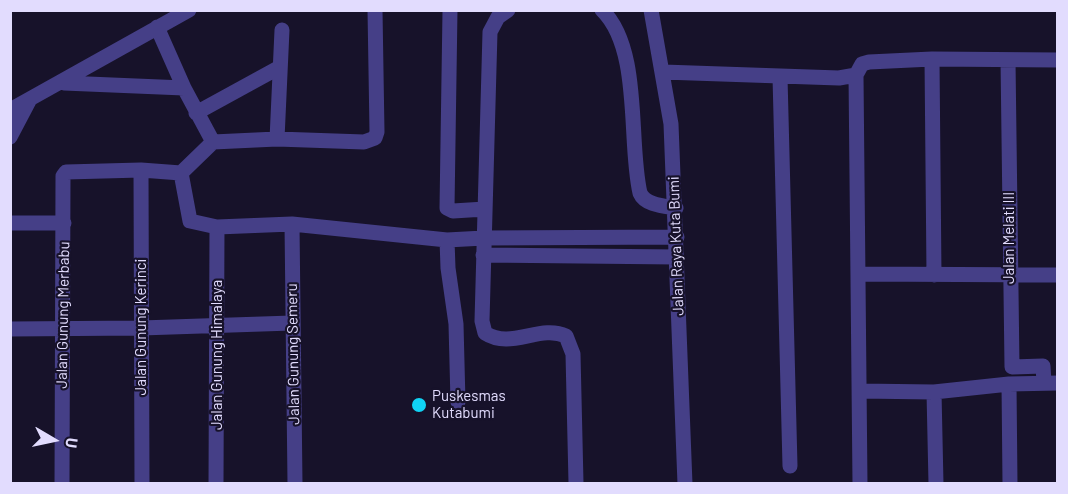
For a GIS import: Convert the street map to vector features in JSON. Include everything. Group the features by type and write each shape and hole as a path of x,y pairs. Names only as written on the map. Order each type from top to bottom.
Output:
{"street":[{"path":"10,110 63,83 189,10"},
{"path":"141,170 181,173 213,142 277,140 364,142 375,138 375,10"},
{"path":"450,10 447,208 453,211 485,210"},
{"path":"508,10 498,17 490,32 482,321 485,333 493,338 508,340 552,333 566,336 572,347 576,483"},
{"path":"602,10 616,28 623,49 632,102 640,193 642,198 653,204 676,208"},
{"name":"Jalan Raya Kuta Bumi","path":"651,10 671,124 685,483"},
{"path":"157,27 196,113 213,142"},
{"path":"277,140 282,30"},
{"path":"932,59 934,275"},
{"path":"860,483 856,75 862,64 869,62 932,59 1058,60"},
{"name":"Jalan Melati III","path":"1008,60 1009,275 1012,367 1043,366 1051,383"},
{"path":"196,113 280,67"},
{"path":"663,72 839,78 856,75"},
{"path":"780,77 790,466"},
{"path":"63,83 184,88"},
{"path":"10,137 30,99"},
{"name":"Jalan Gunung Merbabu","path":"62,483 63,176 66,172 141,170"},
{"name":"Jalan Gunung Kerinci","path":"141,170 141,483"},
{"path":"181,173 190,221 217,226 292,224 447,240 677,237"},
{"path":"10,223 64,221"},
{"name":"Jalan Gunung Semeru","path":"292,224 295,483"},
{"name":"Jalan Gunung Himalaya","path":"216,483 217,226"},
{"path":"447,240 448,268 456,324 458,402"},
{"path":"483,255 677,257"},
{"path":"858,274 1058,275"},
{"path":"10,329 292,323"},
{"path":"860,391 934,392 1009,384 1051,383"},
{"path":"1009,384 1011,483"},
{"path":"934,392 936,483"}],"place":[{"name":"Puskesmas Kutabumi","path":"419,405"}]}
